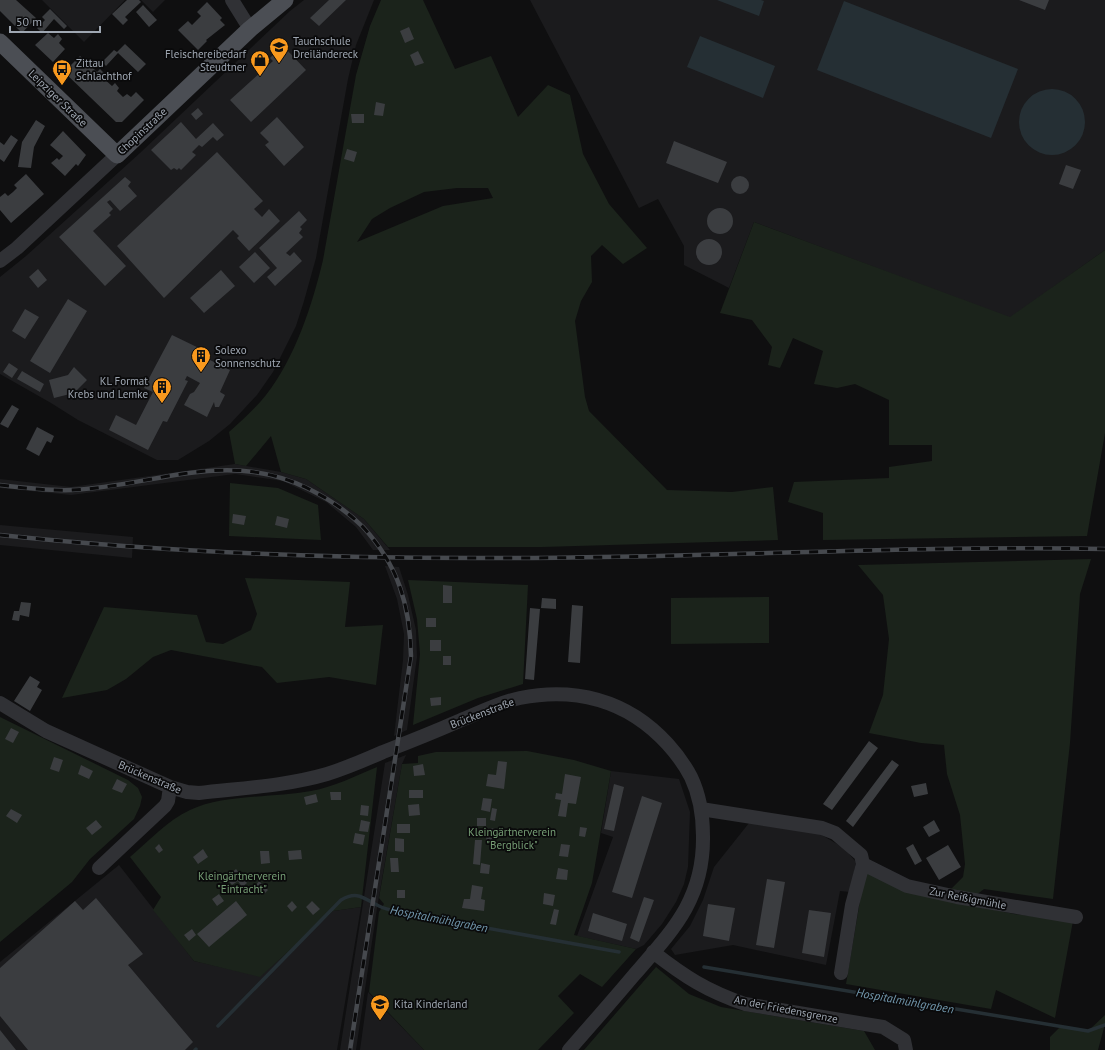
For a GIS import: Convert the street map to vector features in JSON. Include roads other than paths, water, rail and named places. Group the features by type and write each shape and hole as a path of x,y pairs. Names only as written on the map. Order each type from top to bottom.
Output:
{"main road":[{"name":"Chopinstraße","path":"116,155 250,29 285,0"},
{"name":"Leipziger Straße","path":"0,42 116,155"}],"street":[{"path":"232,0 250,29"},
{"name":"Chopinstraße","path":"0,262 17,248 116,155"},
{"name":"Brückenstraße","path":"0,703 46,730 170,787 187,792 199,793 280,783 326,774 519,698 563,694 595,698 626,711 653,729 685,766 698,796 702,809 703,842 699,880 681,918 569,1050"},
{"path":"99,868 165,806 168,801 170,787"},
{"name":"Zur Reißigmühle","path":"702,809 822,828 834,833 861,856 863,864 907,886 957,897 1076,917"},
{"path":"841,973 852,905 863,864"},
{"name":"An der Friedensgrenze","path":"653,952 694,983 745,1004 883,1027 904,1040 906,1050"}],"waterway":[{"name":"Hospitalmühlgraben","path":"218,1026 341,900 352,896 361,897 382,907 404,913 619,952"},
{"name":"Hospitalmühlgraben","path":"704,967 1088,1031 1105,1025"}],"railway":[{"path":"0,485 45,490 72,490 103,487 191,473 220,470 249,471 279,477 309,489 331,501 363,527 385,556 400,587 405,603 411,656 350,1050"},
{"path":"0,535 128,546 255,554 446,558 659,556 882,550 1031,548 1105,549"}],"place":[{"name":"Tauchschule Dreiländereck","path":"279,64"},
{"name":"Fleischereibedarf Steudtner","path":"260,77"},
{"name":"Zittau Schlachthof","path":"62,86"},
{"name":"Solexo Sonnenschutz","path":"201,373"},
{"name":"KL Format Krebs und Lemke","path":"162,404"},
{"name":"Kita Kinderland","path":"380,1021"}],"park label":[{"name":"Kleingärtnerverein \"Bergblick\"","path":"512,838"},
{"name":"Kleingärtnerverein \"Eintracht\"","path":"242,882"}]}
